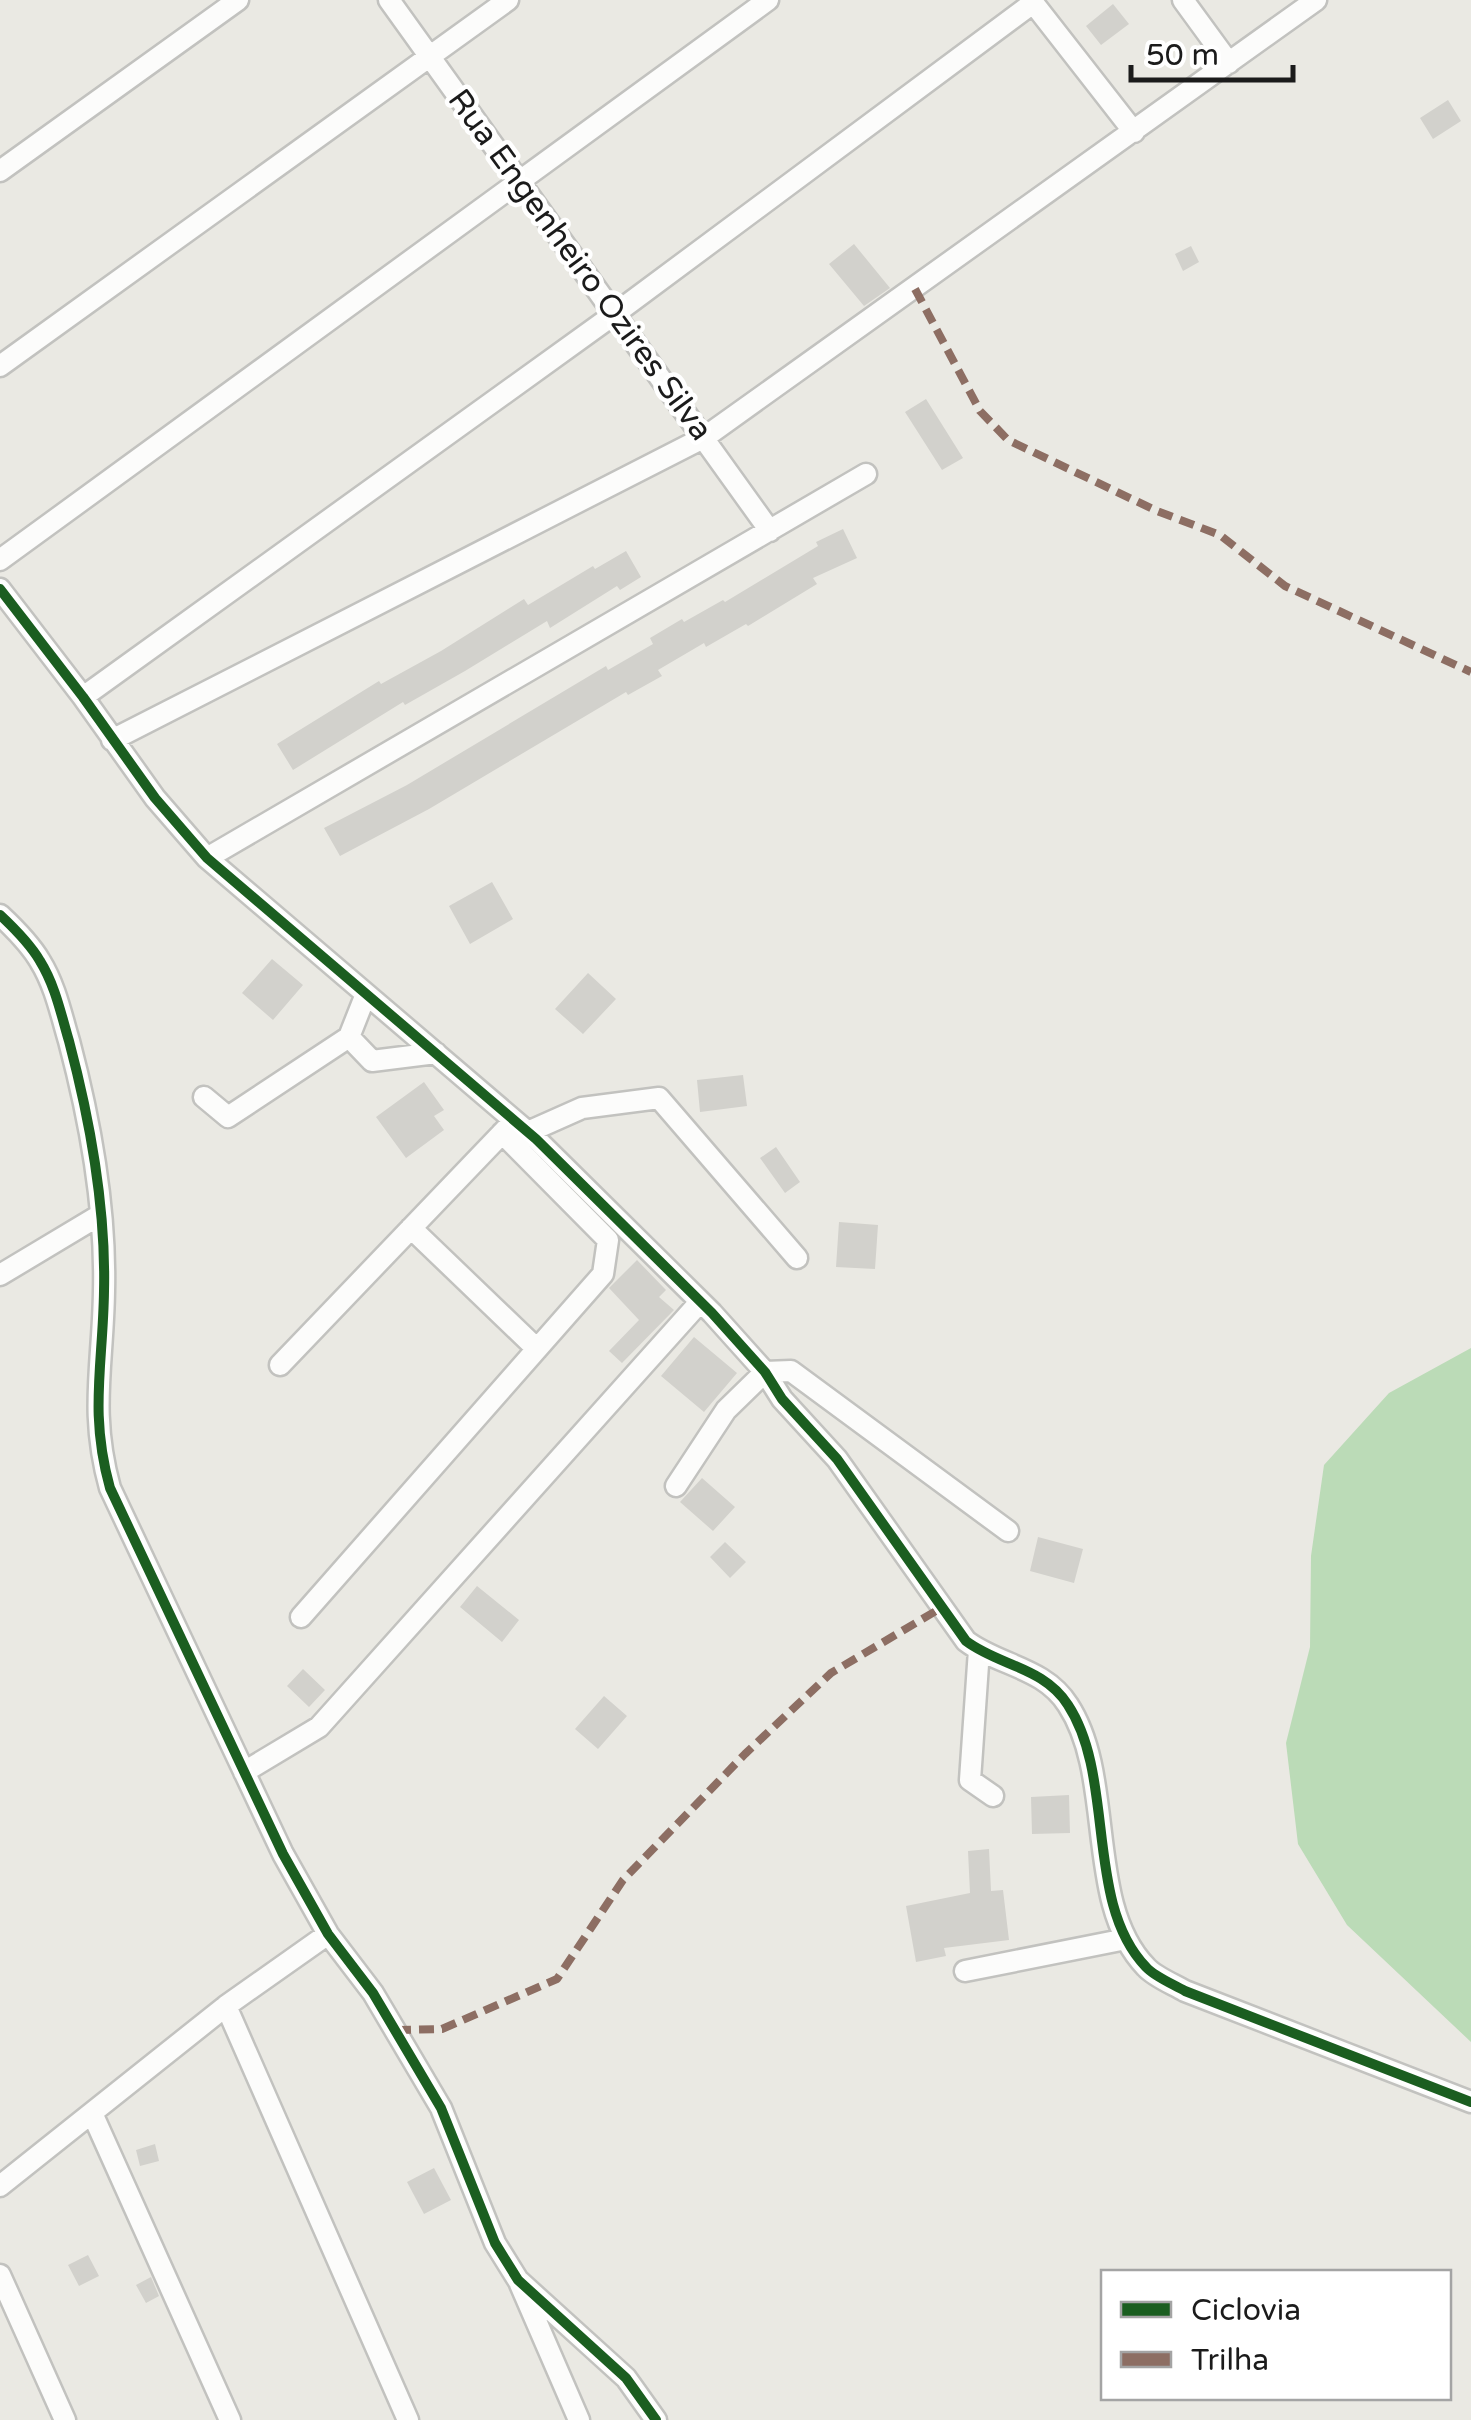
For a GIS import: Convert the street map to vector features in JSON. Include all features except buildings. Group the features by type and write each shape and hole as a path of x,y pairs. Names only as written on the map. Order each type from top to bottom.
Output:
{"street":[{"path":"0,170 238,0"},
{"name":"Rua Engenheiro Ozires Silva","path":"389,0 770,531"},
{"path":"0,366 508,0"},
{"path":"0,560 768,0"},
{"path":"1182,0 1229,63"},
{"path":"112,740 706,438 1316,0"},
{"path":"83,697 616,313 1032,2 1134,132"},
{"path":"206,858 866,474"},
{"path":"0,589 155,798 206,858 436,1054 700,1302 765,1372 782,1399 837,1460 953,1626 979,1650 1035,1674 1056,1690 1080,1728 1098,1802 1112,1904 1126,1939 1147,1969 1185,1991 1471,2102"},
{"path":"0,915 41,962 58,1001 80,1085 100,1215 104,1291 96,1398 100,1450 110,1488 283,1854 328,1934 373,1993 424,2074 495,2243 518,2280 578,2420"},
{"path":"204,1097 228,1117 350,1038 366,994"},
{"path":"350,1038 372,1061 436,1054"},
{"path":"280,1365 411,1228 515,1128 582,1108 659,1098 797,1258"},
{"path":"301,1618 603,1274 608,1240 515,1128"},
{"path":"0,1275 100,1215"},
{"path":"411,1228 537,1349"},
{"path":"244,1772 319,1727 700,1302"},
{"path":"676,1486 726,1410 765,1372 791,1371 1008,1531"},
{"path":"979,1650 970,1780 994,1796"},
{"path":"0,2186 226,2006 328,1934"},
{"path":"965,1971 1126,1939"},
{"path":"226,2006 408,2420"},
{"path":"92,2113 230,2420"},
{"path":"0,2275 65,2420"},
{"path":"518,2280 626,2378 656,2420"}],"green space":[{"path":"1471,1348 1471,2042 1347,1925 1298,1844 1286,1743 1310,1647 1311,1556 1324,1465 1389,1393"}],"marked path":[{"path":"915,289 980,411 1008,440 1157,511 1220,535 1285,586 1471,672"},
{"path":"396,2030 442,2029 557,1979 623,1880 745,1754 831,1673 941,1608"}],"cycle path":[{"path":"0,589 155,798 207,858 536,1139 712,1313 765,1372 782,1399 837,1459 966,1641 1047,1682 1058,1692 1083,1735 1092,1768 1114,1909 1127,1940 1146,1967 1185,1991 1471,2102"},
{"path":"0,915 32,949 50,980 90,1133 104,1260 100,1436 110,1488 283,1854 328,1934 373,1993 441,2108 495,2243 518,2280 626,2378 656,2420"}]}
